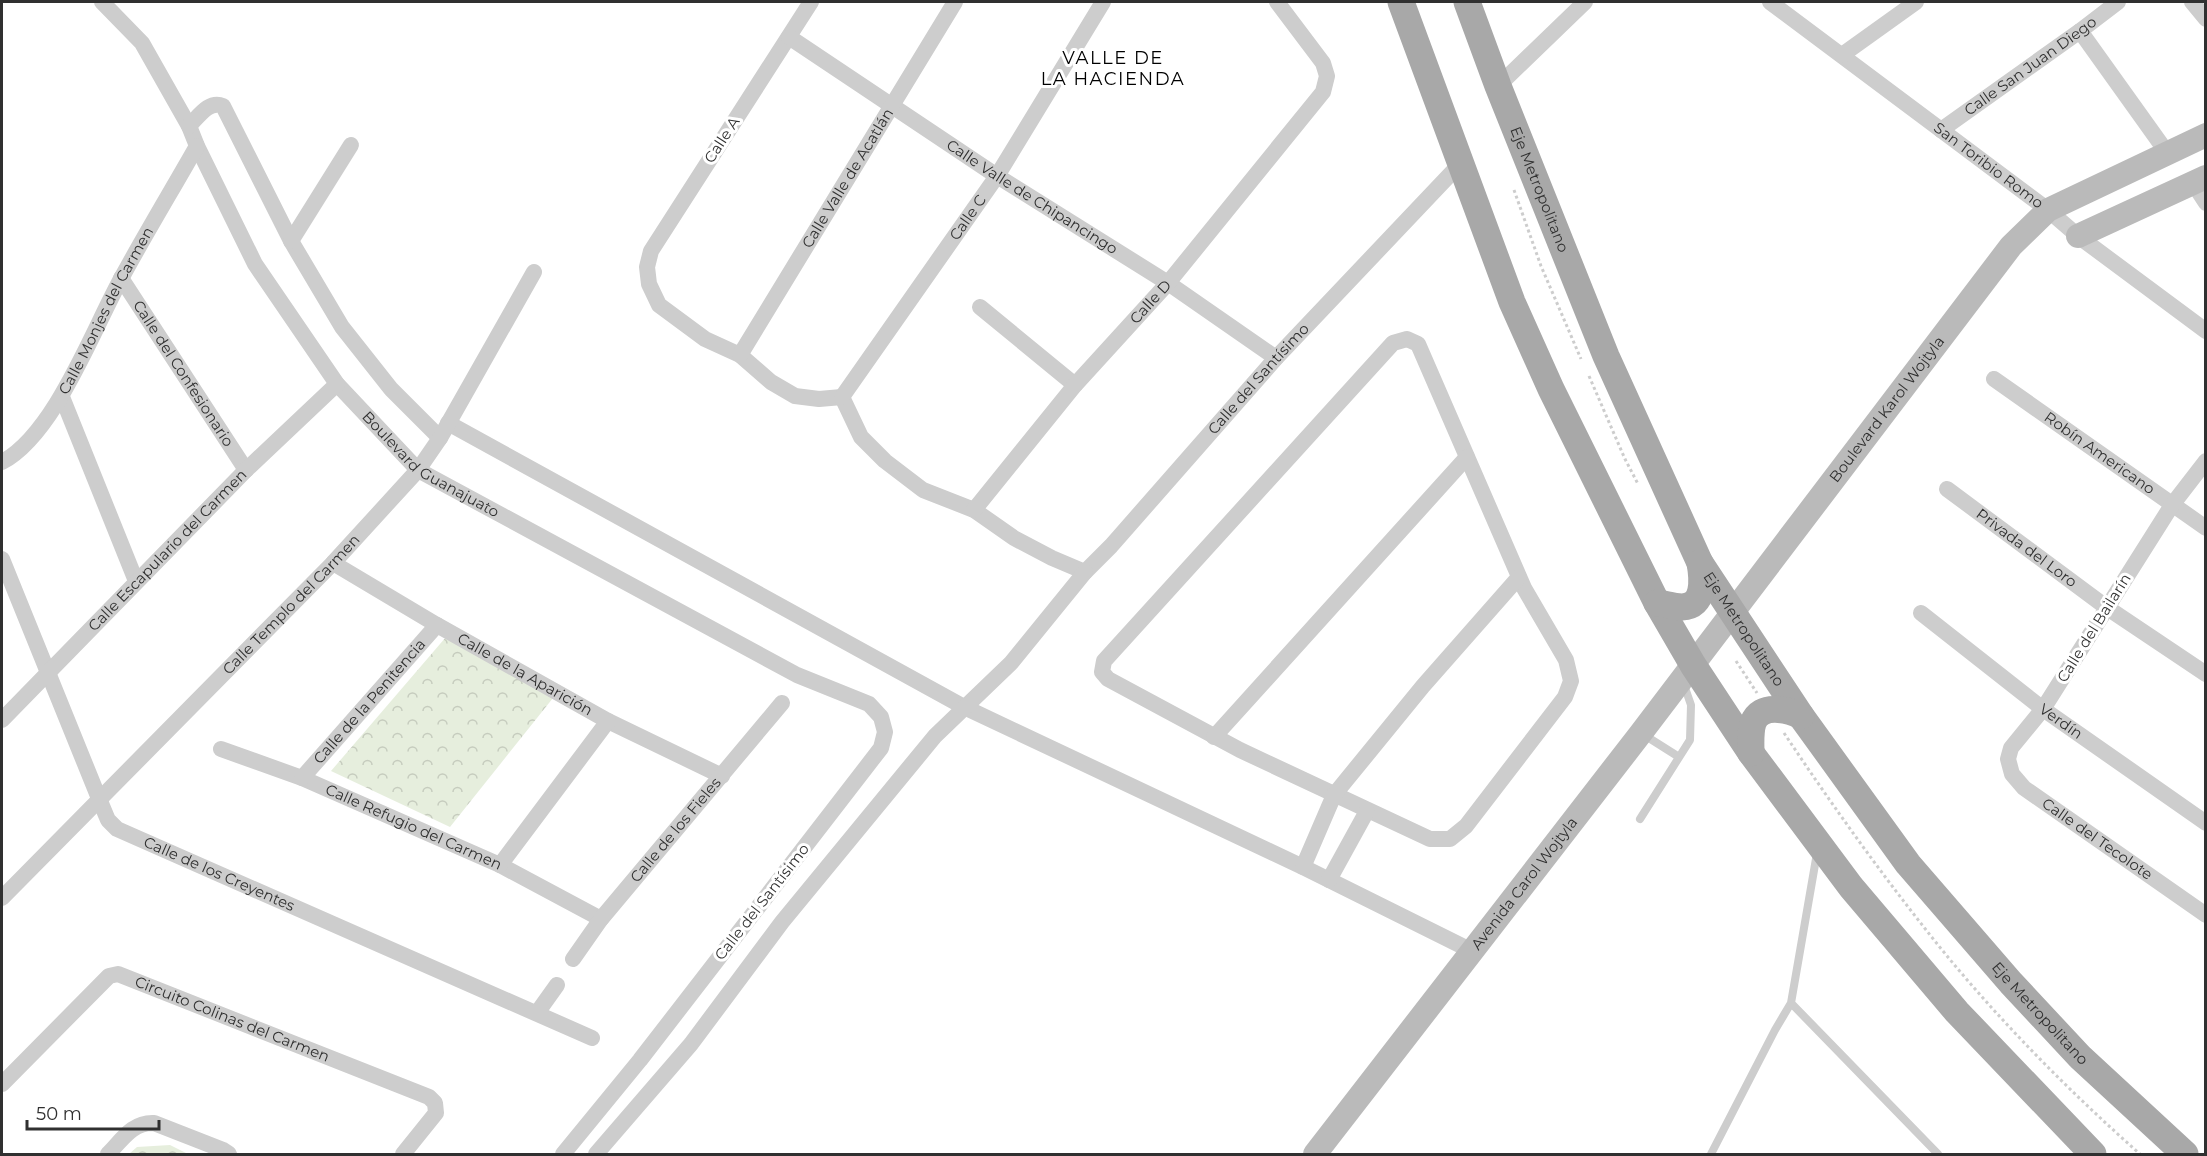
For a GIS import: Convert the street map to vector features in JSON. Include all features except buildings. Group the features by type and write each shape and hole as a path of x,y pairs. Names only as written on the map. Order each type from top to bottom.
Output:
{"main road":[{"path":"1401,2 1512,302 1551,389 1657,603 1687,672 1851,887 1957,1012 2093,1155"},
{"name":"Eje Metropolitano","path":"1467,2 1498,86 1606,356 1700,563 1801,716 1908,864 2011,983 2080,1057 2185,1155"},
{"path":"1657,603 1681,607 1690,605 1696,600 1702,590 1700,563"},
{"path":"1751,753 1753,724 1761,714 1776,709 1801,716"}],"street":[{"name":"Boulevard Guanajuato","path":"102,2 142,44 189,126 255,264 337,384 418,470 797,675"},
{"name":"Calle A","path":"740,355 705,339 659,305 649,284 647,267 651,251 811,2"},
{"name":"Calle Valle de Acatlán","path":"740,355 955,2"},
{"name":"Calle C","path":"842,397 998,176 1103,2"},
{"name":"Calle D","path":"974,510 1075,385 1168,283 1323,92 1327,75 1323,63 1277,2"},
{"path":"1498,86 1585,2"},
{"name":"San Toribio Romo","path":"1770,2 2048,210 2078,236 2205,331"},
{"path":"1842,55 1916,2"},
{"name":"Calle San Juan Diego","path":"1941,130 2118,2"},
{"path":"2192,2 2205,19"},
{"path":"2080,31 2168,154"},
{"name":"Calle Valle de Chipancingo","path":"789,37 998,176 1168,283 1276,358"},
{"name":"Boulevard Guanajuato","path":"189,126 210,105 217,103 224,106 291,241 342,327 391,388 444,431 964,707 1303,867 1472,951"},
{"name":"Boulevard Karol Wojtyla","path":"1732,612 2011,246 2048,210 2205,135"},
{"path":"291,241 351,145"},
{"name":"Calle Monjes del Carmen","path":"2,462 10,458 34,433 62,397 121,278 197,146"},
{"name":"Calle del Santísimo","path":"597,1155 691,1044 782,922 934,736 1011,663 1085,572 1133,522 1276,358 1460,164"},
{"path":"2078,236 2201,188"},
{"name":"Calle Templo del Carmen","path":"2,898 333,563 418,470 444,431 534,272"},
{"name":"Calle del Confesionario","path":"121,278 246,471"},
{"path":"980,307 1075,385"},
{"path":"1407,339 1418,344 1519,577 1566,660 1571,681 1565,697 1466,826 1450,839 1430,839 1367,811 1214,737 1108,680 1102,672 1104,661 1393,343 1407,339"},
{"path":"740,355 771,382 795,396 819,399 842,397 861,437 885,461 923,490 974,510 1014,538 1085,572"},
{"name":"Robín Americano","path":"1994,379 2205,528"},
{"name":"Calle Escapulario del Carmen","path":"2,720 136,581 337,384"},
{"path":"62,397 136,581"},
{"path":"1214,737 1467,457"},
{"name":"Calle del Bailarín","path":"2010,748 2043,709 2172,505 2205,460"},
{"name":"Privada del Loro","path":"1947,489 2106,608 2205,674"},
{"name":"Calle de los Creyentes","path":"2,559 46,674 108,820 117,829 592,1038"},
{"name":"Calle de la Aparición","path":"333,563 437,625 608,721 722,776"},
{"path":"1303,867 1334,795 1423,686 1519,577"},
{"name":"Avenida Carol Wojtyla","path":"1315,1155 1732,612"},
{"name":"Verdín","path":"1921,613 2043,709 2205,823"},
{"name":"Calle de la Penitencia","path":"303,778 437,625"},
{"name":"Calle del Santísimo","path":"563,1155 640,1060 881,748 885,732 881,717 869,704 797,675"},
{"name":"Calle de los Fieles","path":"573,959 601,919 782,703"},
{"path":"500,865 608,721"},
{"name":"Calle Refugio del Carmen","path":"221,748 303,778 500,865 601,919"},
{"name":"Calle del Tecolote","path":"2010,748 2008,759 2012,774 2024,789 2205,915"},
{"path":"1329,880 1367,811"},
{"name":"Circuito Colinas del Carmen","path":"2,1084 109,976 118,974 429,1097 435,1103 436,1113 403,1155"},
{"path":"537,1013 557,985"},
{"path":"108,1155 134,1128 144,1123 154,1123 223,1150 229,1155"}],"lane":[{"path":"1640,819 1690,740 1691,705 1687,672"},
{"path":"1641,733 1679,757"},
{"path":"1711,1155 1791,1003 1818,843"},
{"path":"1791,1003 1938,1155"}],"green space":[{"path":"446,637 557,693 450,827 331,771"},
{"path":"170,1145 188,1154 129,1154 137,1147"}],"district":[{"name":"VALLE DE LA HACIENDA","path":"1113,68"}]}
